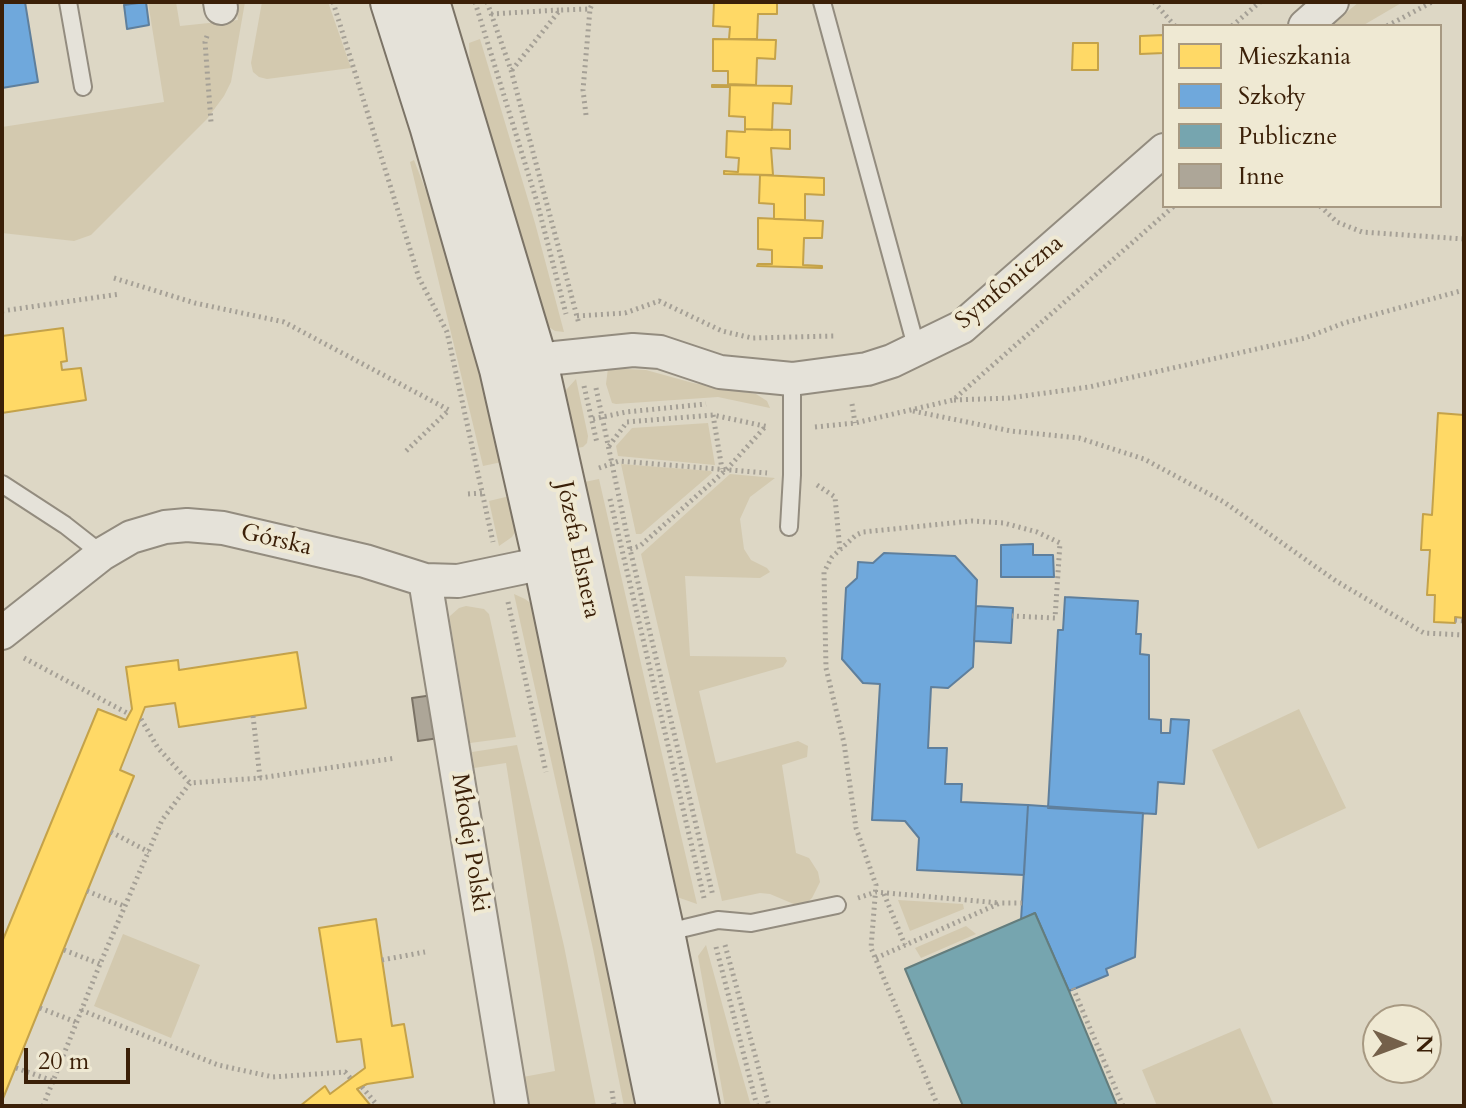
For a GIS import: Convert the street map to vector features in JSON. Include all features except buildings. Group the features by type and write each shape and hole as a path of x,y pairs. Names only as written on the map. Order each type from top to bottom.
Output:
{"street":[{"name":"Józefa Elsnera","path":"393,2 432,125 550,360"},
{"name":"Józefa Elsnera","path":"427,2 550,360 562,560 659,1106"},
{"path":"1307,24 1332,2"},
{"name":"Symfoniczna","path":"550,360 633,350 660,352 720,372 792,379 867,369 917,350 962,327 1162,152"},
{"name":"Górska","path":"9,644 102,554 131,537 165,527 223,528 365,561 425,580 458,581 562,560"},
{"name":"Józefa Elsnera","path":"562,560 662,933 697,1106"},
{"name":"Młodej Polski","path":"425,580 512,1106"}],"lane":[{"path":"68,2 83,87"},
{"path":"822,2 917,350"},
{"path":"789,527 792,379"},
{"path":"2,484 65,525 102,554"},
{"path":"662,933 718,920 751,923 837,905"}],"path":[{"path":"475,2 537,202 550,360 593,419 597,448"},
{"path":"487,2 511,70 548,199 550,360 604,416 630,549 718,920 769,1106"},
{"path":"586,115 583,90 593,2"},
{"path":"1154,2 1173,24"},
{"path":"1234,24 1260,2"},
{"path":"1391,24 1432,2"},
{"path":"211,122 205,42 220,5"},
{"path":"491,14 590,9"},
{"path":"511,70 560,10"},
{"path":"1322,208 1337,222 1362,232 1464,239"},
{"path":"114,278 195,303 284,322 449,410 404,453"},
{"path":"953,400 1009,398 1089,387 1305,338 1356,319 1464,290"},
{"path":"2,311 120,294"},
{"path":"593,419 710,403"},
{"path":"912,411 1011,431 1079,438 1144,459 1224,502 1336,581 1424,633 1464,635"},
{"path":"713,415 724,469"},
{"path":"630,549 640,546 766,426"},
{"path":"613,464 619,461 811,477 821,489 835,497 840,551"},
{"path":"938,1106 871,948 876,892 873,874 856,828 844,743 826,668 826,564 863,532 972,521 1004,523 1037,532 1060,543 1055,618 1012,616"},
{"path":"1455,620 1464,621"},
{"path":"9,644 129,714"},
{"path":"253,716 260,778"},
{"path":"141,719 158,748 190,783"},
{"path":"43,1106 162,820 190,783 260,778 396,758"},
{"path":"111,832 149,852"},
{"path":"87,891 124,906"},
{"path":"876,892 1022,903"},
{"path":"884,893 905,945"},
{"path":"876,958 1000,903"},
{"path":"64,950 100,964"},
{"path":"382,960 425,952"},
{"path":"1073,988 1123,1106"},
{"path":"40,1008 76,1022"},
{"path":"81,1010 218,1065 273,1077 345,1072 351,1079"},
{"path":"16,1068 53,1081"},
{"path":"362,1087 378,1106"}],"shaded area":[{"path":"148,2 176,2 180,26 238,20 235,2 245,2 231,82 224,96 207,119 91,235 74,241 2,233 2,127 164,102"},
{"path":"262,2 328,2 351,68 267,79 259,77 253,72 251,63"},
{"path":"1359,2 1403,2 1365,24 1332,24"},
{"path":"480,39 564,332 546,325 471,95 469,43"},
{"path":"414,160 459,264 511,460 483,466 410,162"},
{"path":"608,368 646,370 693,383 756,394 767,401 770,408 718,397 616,404 612,403 606,384"},
{"path":"576,379 588,436 583,447 569,449 560,411 566,390"},
{"path":"708,423 715,465 618,456 616,446 632,428"},
{"path":"621,464 712,473 641,534 636,534"},
{"path":"730,474 775,478 750,497 740,519 744,549 751,560 770,572 760,578 685,576 690,656 785,657 787,661 783,667 699,691 716,763 798,741 808,746 807,757 782,765 796,853 809,858 820,882 812,898 796,905 760,893 722,901 641,554"},
{"path":"599,479 697,904 674,896 575,484"},
{"path":"518,494 520,524 512,537 499,546 489,501"},
{"path":"514,594 537,608 649,1106 624,1106 593,949"},
{"path":"466,606 484,609 489,614 516,737 470,743 450,621 450,616"},
{"path":"1299,709 1346,808 1258,849 1212,750"},
{"path":"517,745 564,946 596,1106 527,1106 523,1077 555,1071 506,763 474,768 472,752"},
{"path":"898,900 963,904 964,909 910,931"},
{"path":"966,926 976,934 921,958 915,948"},
{"path":"123,934 200,965 171,1038 94,1006"},
{"path":"706,945 751,1106 725,1106 698,956"},
{"path":"1240,1028 1274,1106 1157,1106 1142,1070"}]}
